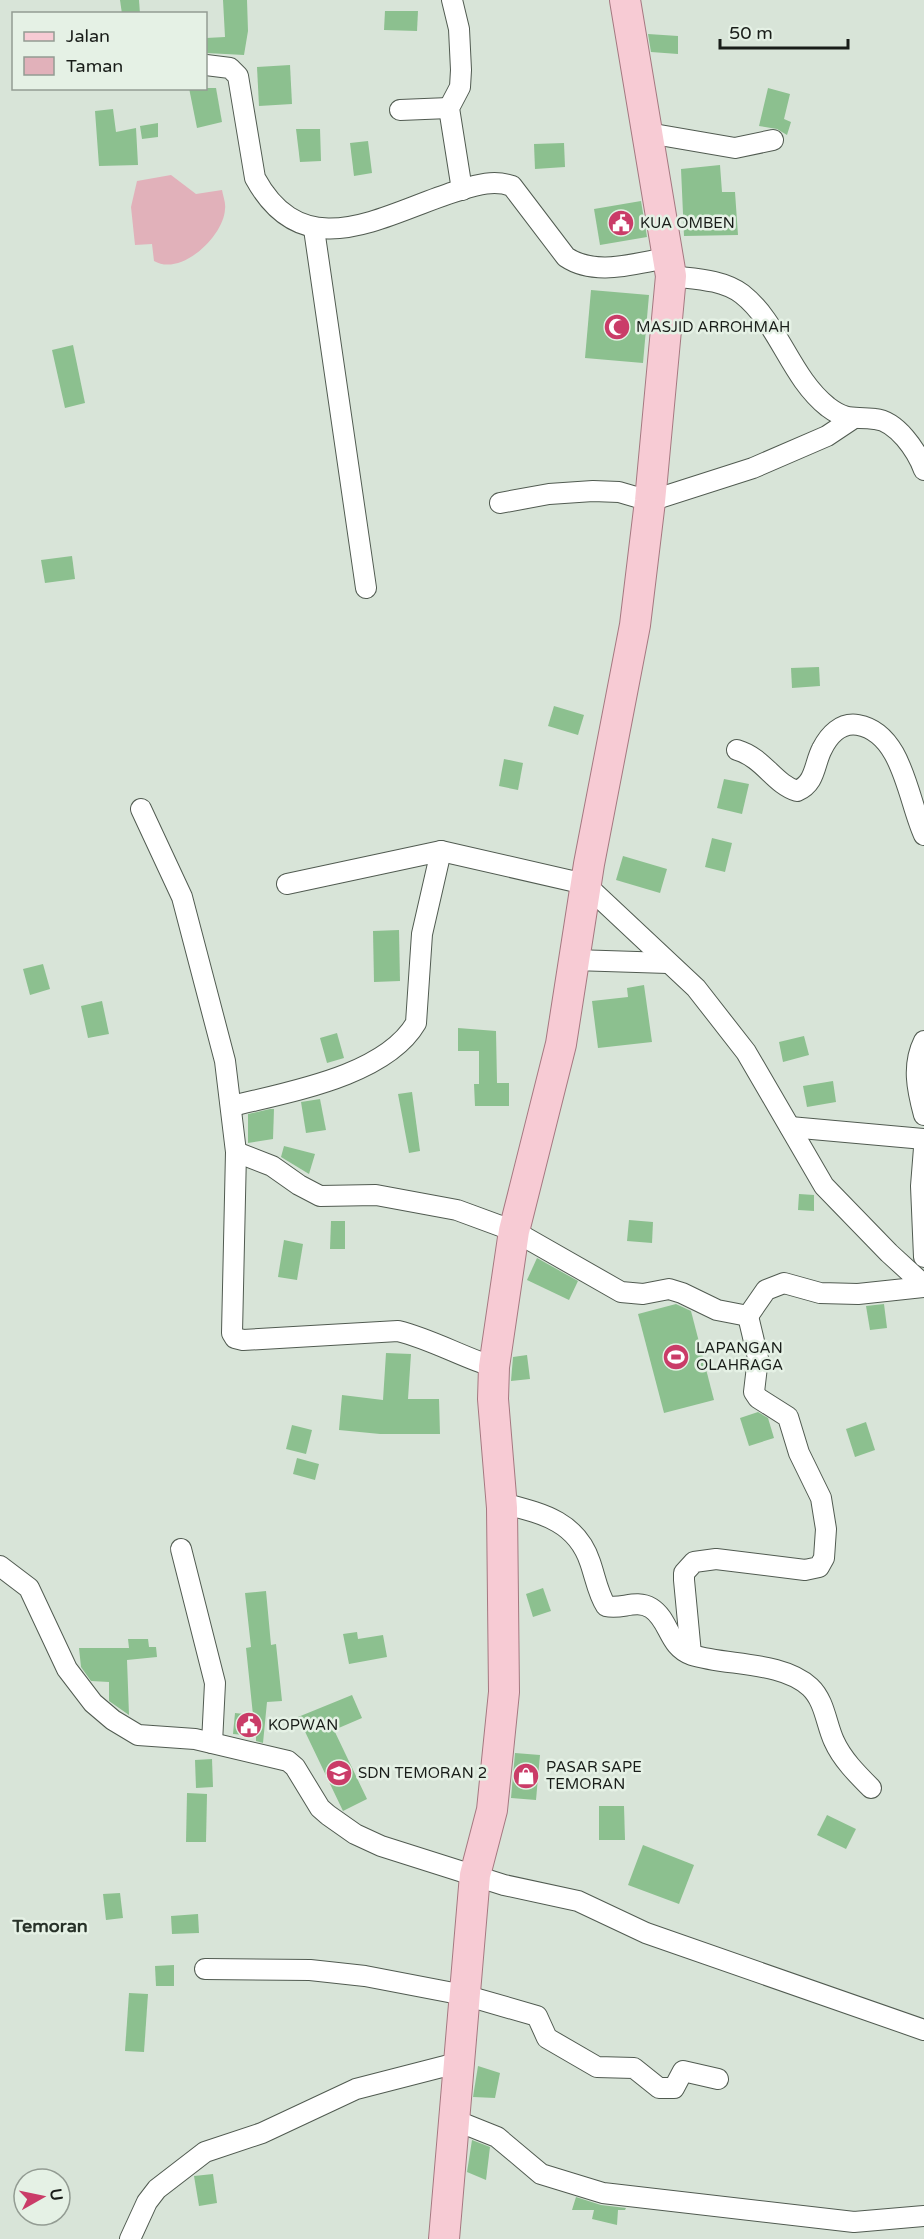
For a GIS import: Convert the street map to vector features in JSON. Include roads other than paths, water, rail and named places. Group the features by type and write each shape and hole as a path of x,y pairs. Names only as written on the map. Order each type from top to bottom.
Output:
{"main road":[{"path":"444,2239 452,2119 475,1875 492,1810 504,1692 502,1503 493,1399 494,1367 514,1231 561,1044 585,884 635,626 650,501 669,267 625,0"}],"street":[{"path":"452,0 459,29 461,61 460,87 449,108 462,190"},
{"path":"207,65 230,68 238,76 255,178 266,196 284,212 314,229 329,231 363,224 488,182 512,186 566,257 576,264 599,268 669,267 740,293 762,317 811,391 832,411 851,420 875,419 886,422 922,458"},
{"path":"400,110 449,108"},
{"path":"648,133 735,147 773,140"},
{"path":"314,229 366,588"},
{"path":"500,503 549,494 592,491 620,492 650,501 717,482 761,465 827,436 851,420"},
{"path":"737,750 750,754 786,785 798,791 812,779 821,750 832,734 844,725 853,724 871,729 897,759 924,835"},
{"path":"141,809 182,897 225,1061 236,1152 232,1333 235,1338 243,1340 398,1331 416,1335 494,1367"},
{"path":"232,1106 314,1087 387,1055 409,1035 416,1023 422,934 441,850"},
{"path":"287,884 441,850 585,884 696,988 746,1052 824,1186 924,1286"},
{"path":"574,960 668,963"},
{"path":"924,1041 916,1066 916,1081 924,1115"},
{"path":"790,1127 924,1139"},
{"path":"924,1148 921,1186 924,1257"},
{"path":"236,1152 272,1166 299,1185 320,1196 376,1195 432,1204 514,1231 621,1292 643,1294 669,1290 682,1293 717,1310 748,1316"},
{"path":"691,1654 684,1573 694,1562 716,1559 805,1570 819,1567 824,1558 824,1508 815,1483 799,1453 791,1422 780,1410 758,1398 754,1392 758,1358 748,1316 766,1290 784,1283 820,1293 858,1294 924,1286"},
{"path":"502,1503 548,1515 562,1522 575,1534 588,1556 606,1606 634,1603 651,1608 659,1616 676,1645 691,1654 757,1667 793,1677 810,1687 819,1697 834,1741 843,1756 871,1788"},
{"path":"181,1549 215,1683 212,1743"},
{"path":"0,1566 29,1588 67,1669 93,1703 109,1717 138,1735 212,1743 288,1761 295,1767 320,1808 355,1834 415,1858 504,1885 578,1901 646,1933 924,2030"},
{"path":"205,1969 310,1970 401,1981 464,1995 537,2016 547,2038 597,2067 634,2068 658,2088 674,2088 683,2071 717,2079"},
{"path":"130,2239 147,2202 157,2189 205,2152 262,2133 356,2089 457,2063"},
{"path":"452,2119 496,2137 541,2174 603,2193 854,2222 924,2217"}],"place":[{"name":"KUA OMBEN","path":"621,223"},
{"name":"MASJID ARROHMAH","path":"617,327"},
{"name":"LAPANGAN OLAHRAGA","path":"676,1357"},
{"name":"KOPWAN","path":"249,1725"},
{"name":"SDN TEMORAN 2","path":"339,1773"},
{"name":"PASAR SAPE TEMORAN","path":"526,1776"}],"district":[{"name":"Temoran","path":"50,1926"}]}
